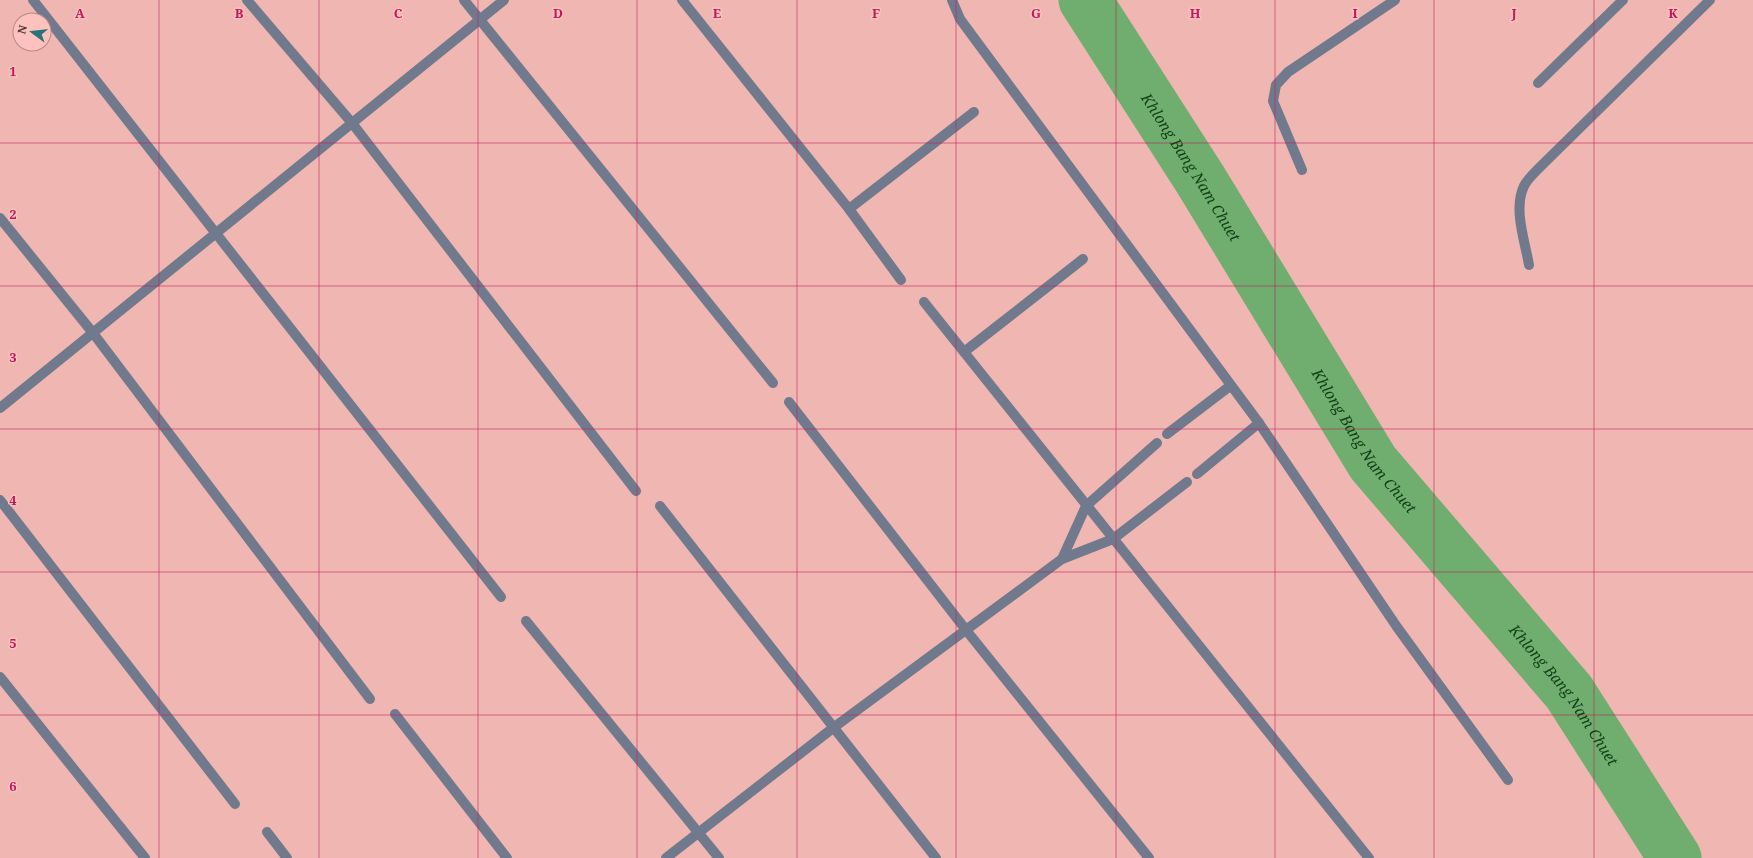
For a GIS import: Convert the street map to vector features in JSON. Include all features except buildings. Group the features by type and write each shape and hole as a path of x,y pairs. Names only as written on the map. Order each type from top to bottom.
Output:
{"street":[{"path":"33,0 501,597"},
{"path":"247,0 352,123 636,491"},
{"path":"464,0 773,383"},
{"path":"0,408 504,0"},
{"path":"682,0 849,209 901,280"},
{"path":"952,0 960,19 1230,386 1259,423 1397,627 1508,780"},
{"path":"1302,170 1273,101 1276,85 1288,72 1395,0"},
{"path":"1538,83 1623,0"},
{"path":"1529,265 1521,224 1520,202 1524,185 1538,169 1710,0"},
{"path":"849,209 974,112"},
{"path":"0,218 93,333 370,699"},
{"path":"964,352 1083,259"},
{"path":"924,302 1112,539 1369,858"},
{"path":"1167,434 1230,386"},
{"path":"789,402 966,630 1149,858"},
{"path":"1197,474 1259,423"},
{"path":"1062,559 1086,506 1156,443"},
{"path":"666,858 833,728 1062,559 1112,539 1187,482"},
{"path":"0,500 235,804"},
{"path":"660,506 936,858"},
{"path":"526,621 719,858"},
{"path":"0,677 145,858"},
{"path":"394,714 507,858"},
{"path":"267,832 287,858"}],"waterway":[{"name":"Khlong Bang Nam Chuet","path":"1085,0 1200,179 1373,463 1569,692 1675,858"}]}
